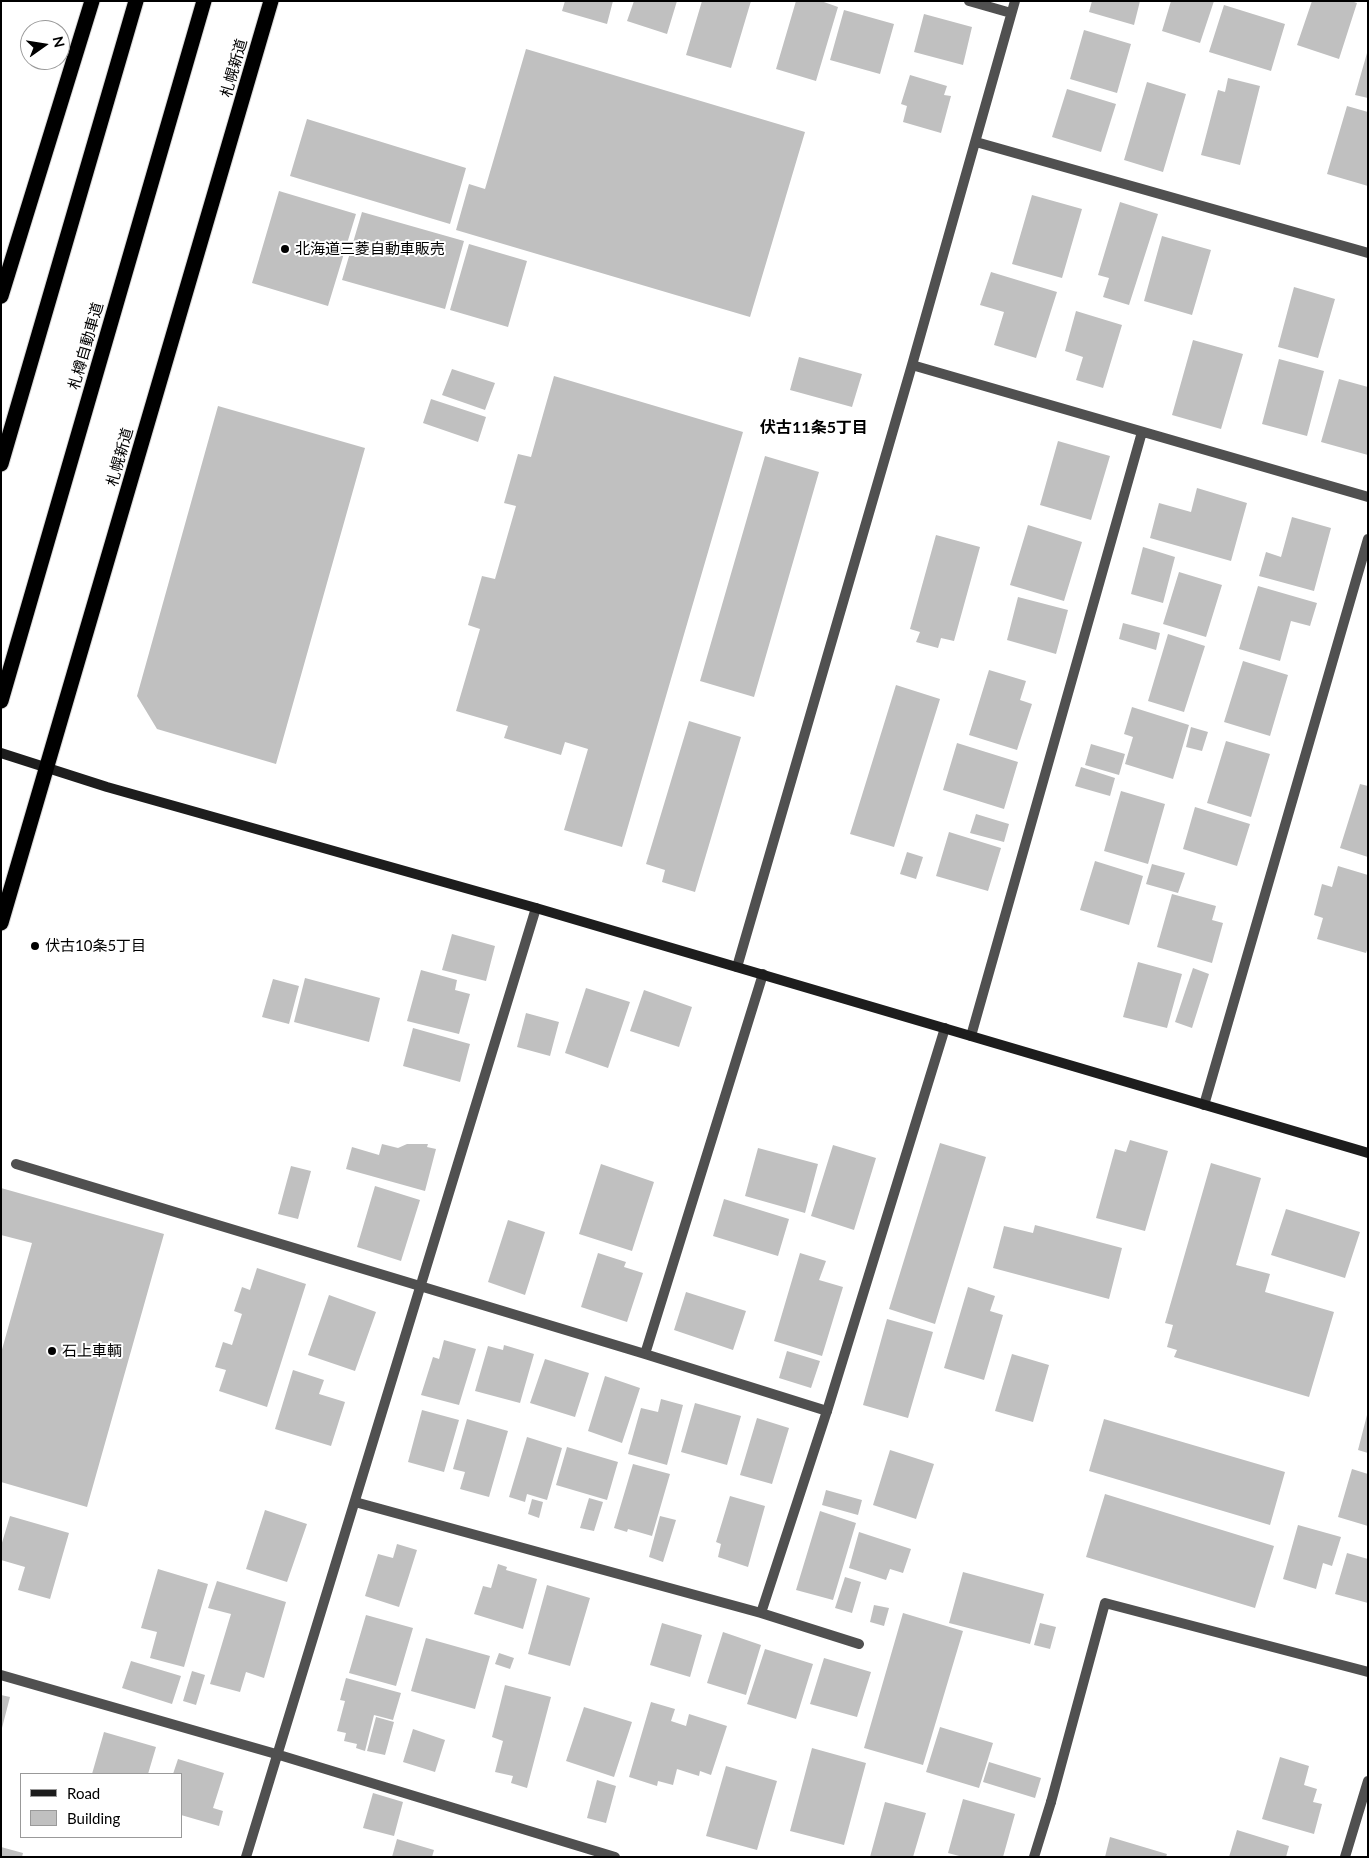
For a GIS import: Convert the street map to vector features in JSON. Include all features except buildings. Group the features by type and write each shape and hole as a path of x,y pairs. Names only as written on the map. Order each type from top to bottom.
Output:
{"highway":[{"path":"1,296 92,1"},
{"path":"1,464 136,1"},
{"name":"札樽自動車道","path":"1,701 204,1"},
{"name":"札幌新道","path":"1,923 272,1"}],"street":[{"path":"969,1 1011,13"},
{"path":"737,967 912,365 1015,1"},
{"path":"976,142 1368,253"},
{"path":"912,365 1368,497"},
{"path":"971,1036 1142,432"},
{"path":"1204,1105 1368,539"},
{"path":"1,752 107,787 764,974 1368,1153"},
{"path":"246,1857 536,908"},
{"path":"645,1354 764,974"},
{"path":"761,1613 827,1411 945,1028"},
{"path":"16,1164 422,1286 827,1411"},
{"path":"355,1502 761,1613 859,1644"},
{"path":"1034,1857 1051,1802 1104,1603 1368,1672"},
{"path":"1,1676 276,1754 615,1857"},
{"path":"1345,1857 1368,1781"}],"place":[{"name":"北海道三菱自動車販売","path":"285,249"},
{"name":"伏古10条5丁目","path":"35,946"},
{"name":"石上車輌","path":"52,1351"}],"district":[{"name":"伏古11条5丁目","path":"814,428"}]}
